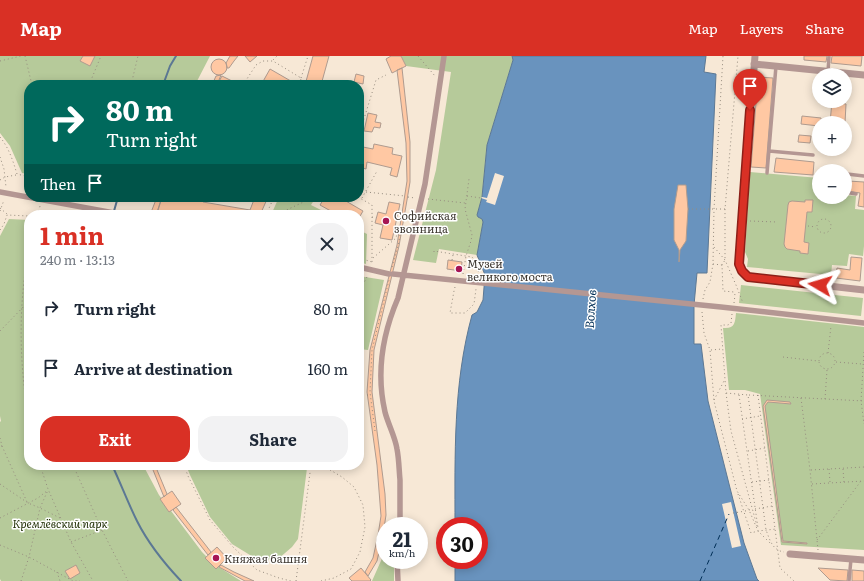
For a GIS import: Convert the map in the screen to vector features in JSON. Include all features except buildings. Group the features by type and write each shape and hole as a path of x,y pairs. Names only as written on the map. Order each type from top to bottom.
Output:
{"street":[{"path":"400,517 398,450 385,413 381,383 382,360 387,330 404,276 425,184 444,56"},
{"path":"755,56 739,264 742,271 748,277 864,290"},
{"path":"754,64 812,70"},
{"path":"852,74 864,75"},
{"path":"3,193 24,197"},
{"path":"54,202 100,210"},
{"path":"364,268 404,276 864,322"},
{"path":"790,554 864,560"},
{"path":"397,569 398,581"}],"lane":[{"path":"828,68 830,56"},
{"path":"767,173 776,66"},
{"path":"769,151 812,155"},
{"path":"856,194 845,192 847,174 864,176"},
{"path":"849,581 851,559"}],"path":[{"path":"0,60 21,56"},
{"path":"25,56 31,80"},
{"path":"91,80 101,56"},
{"path":"132,80 138,56"},
{"path":"273,61 277,56"},
{"path":"246,80 256,65 263,61 273,61 301,78 308,56"},
{"path":"418,56 440,83"},
{"path":"703,303 705,290 710,282 713,264 714,209 723,56"},
{"path":"734,300 734,292 723,291 722,265 725,260 725,209 738,56"},
{"path":"364,118 376,80 386,75"},
{"path":"0,137 9,150 17,174"},
{"path":"0,157 4,169 6,184 0,209 7,215 24,216"},
{"path":"364,195 377,171"},
{"path":"0,180 17,174 24,176"},
{"path":"463,274 472,235 465,208 469,179"},
{"path":"366,192 405,196"},
{"path":"466,196 481,198"},
{"path":"422,198 465,203"},
{"path":"364,199 372,205 372,258"},
{"path":"287,210 303,202"},
{"path":"688,209 725,209"},
{"path":"0,230 7,215"},
{"path":"371,217 376,218"},
{"path":"825,219 829,221 830,226 828,231 822,233 817,229 817,224 821,220 825,219"},
{"path":"742,220 777,222"},
{"path":"808,226 816,227"},
{"path":"364,260 372,262 372,258 396,238 398,229"},
{"path":"714,247 725,260 742,301 743,309"},
{"path":"434,252 466,256"},
{"path":"452,260 453,254"},
{"path":"713,264 722,265"},
{"path":"364,282 372,270"},
{"path":"450,313 454,291"},
{"path":"24,293 22,310 22,377 24,389"},
{"path":"0,331 24,307"},
{"path":"702,310 704,333 710,350 714,401 751,533 776,529"},
{"path":"732,316 731,323 728,326 721,326 726,393 731,431 758,531"},
{"path":"828,353 832,319"},
{"path":"710,350 722,349"},
{"path":"864,352 861,401 864,424"},
{"path":"827,370 821,367 819,361 822,355 828,353"},
{"path":"827,370 833,367 835,362 833,356 828,353"},
{"path":"783,357 819,361"},
{"path":"835,362 863,364"},
{"path":"825,399 827,370"},
{"path":"714,401 725,381"},
{"path":"726,393 864,401"},
{"path":"739,394 758,531"},
{"path":"748,395 766,530 770,543"},
{"path":"758,395 780,568 794,581"},
{"path":"801,398 812,484 818,556"},
{"path":"742,419 761,416"},
{"path":"0,438 1,446 28,503"},
{"path":"747,451 765,448"},
{"path":"810,470 864,466"},
{"path":"843,468 844,482"},
{"path":"829,469 830,483"},
{"path":"42,470 48,489 71,542 92,581"},
{"path":"75,470 102,530 128,581"},
{"path":"186,470 210,520 233,547 257,570 291,581"},
{"path":"296,581 310,470"},
{"path":"321,581 334,578 351,569 360,552 364,527 363,505 354,487 330,470"},
{"path":"751,482 769,480"},
{"path":"817,540 861,481"},
{"path":"812,484 864,481"},
{"path":"0,484 28,503 62,519"},
{"path":"0,518 38,498 48,489"},
{"path":"21,581 29,557 40,508 48,489"},
{"path":"738,491 749,510 758,531 778,552"},
{"path":"734,513 773,505"},
{"path":"71,542 102,530"},
{"path":"0,545 29,557 73,581 80,581"},
{"path":"57,572 60,581"}],"green space":[{"path":"0,56 210,56 198,80 24,80 24,173 22,173 10,146 0,133"},
{"path":"401,56 512,56 513,60 487,145 482,197 477,215 483,222 477,255 439,249 436,263 413,260 436,170 451,72 406,66"},
{"path":"750,172 812,177 812,204 852,204 852,196 856,196 855,209 864,210 863,256 849,254 847,266 832,265 831,275 747,267 748,259 745,252"},
{"path":"277,202 313,202 311,205 321,210 273,210"},
{"name":"Кремлёвский парк","path":"9,219 24,220 24,470 146,470 159,495 202,552 214,564 241,581 1,581 0,236"},
{"path":"364,232 367,234 366,264 364,263"},
{"path":"364,277 384,280 368,350 364,350"},
{"path":"741,285 863,298 861,316 739,303"},
{"path":"736,313 864,327 864,550 781,545 760,394 745,390 729,390 723,328 734,325"},
{"path":"188,470 307,470 298,539 292,547 278,559 258,560 232,544 210,517"},
{"path":"377,569 394,569 394,581 372,581"}],"water":[{"name":"Волхов","path":"512,56 706,56 704,72 716,74 707,273 697,273 694,305 694,344 701,344 708,401 744,543 759,581 455,581 455,569 488,569 488,517 455,517 456,420 461,367 466,341 472,315 477,312 483,300 485,275 477,255 483,222 477,215 482,197 487,145 513,60"}],"pier":[{"path":"495,173 504,176 495,205 486,202 487,200 481,198 487,198"},
{"path":"731,502 741,546 732,548 722,504"}],"waterway":[{"path":"165,80 170,66 176,56"},
{"path":"114,210 117,202"},
{"path":"114,470 141,529 168,567 181,581"}],"ferry route":[{"path":"700,581 729,514"}],"place":[{"name":"Софийская звонница","path":"386,221"},
{"name":"Музей великого моста","path":"459,269"},
{"name":"Княжая башня","path":"216,558"}],"route":[{"path":"750,110 739,264 742,271 748,277 820,285"}]}
